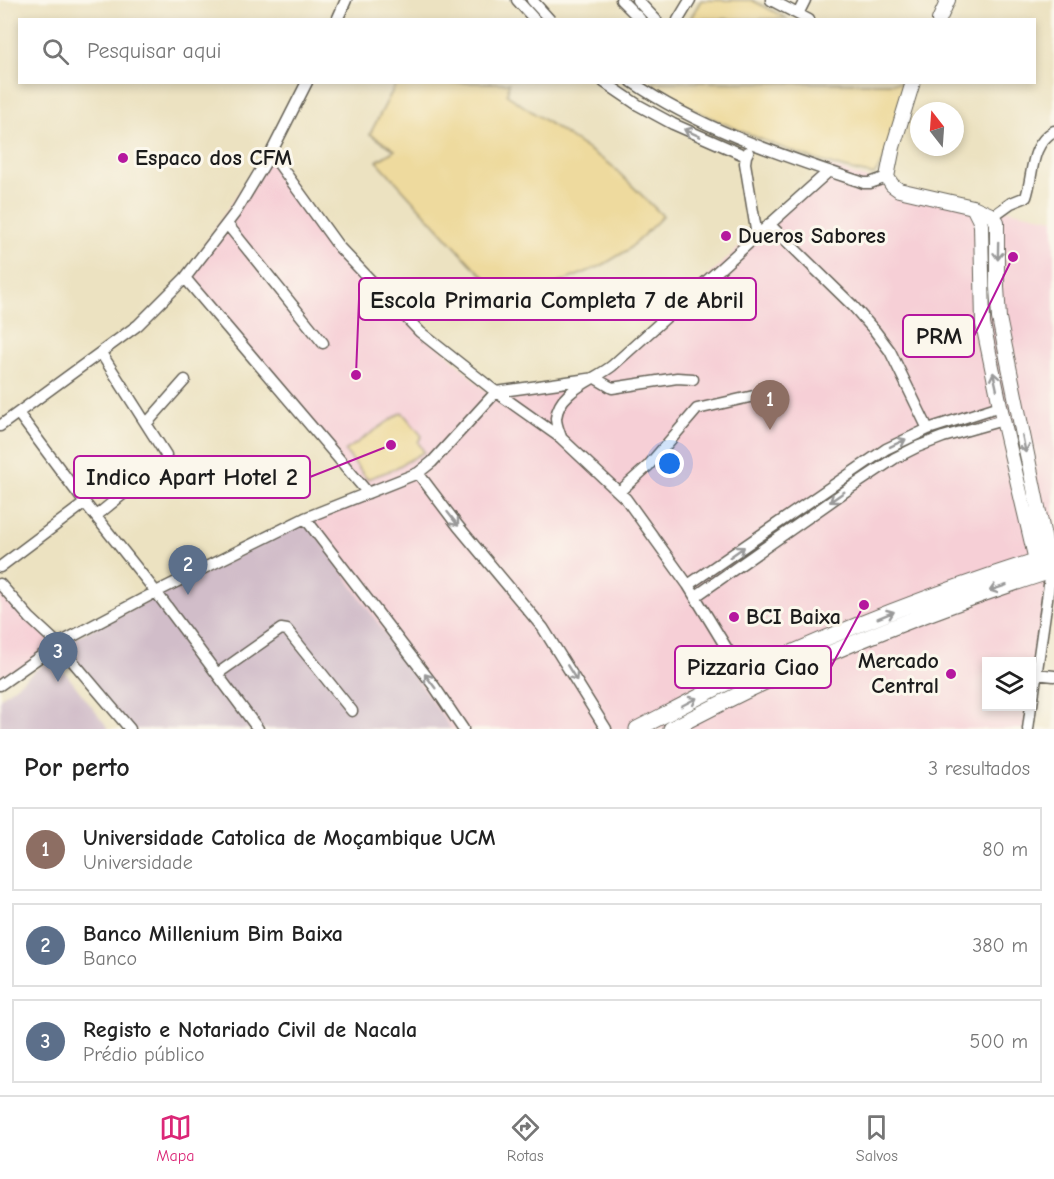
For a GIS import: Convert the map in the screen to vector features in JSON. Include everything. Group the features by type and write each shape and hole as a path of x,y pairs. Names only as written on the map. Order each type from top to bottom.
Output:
{"main road":[{"path":"637,729 747,682 827,654 976,596 1047,565"},
{"path":"671,729 747,682"}],"street":[{"path":"338,18 346,0"},
{"path":"517,0 533,18"},
{"path":"532,0 548,18"},
{"path":"621,0 639,18"},
{"path":"638,0 654,18"},
{"path":"679,18 690,0"},
{"path":"771,0 805,18"},
{"path":"798,14 805,0"},
{"path":"940,18 948,0"},
{"path":"0,426 138,326 185,278 227,224 271,153 306,84"},
{"path":"607,84 638,105 673,124 746,156"},
{"path":"636,84 671,107 753,144 864,183 887,177"},
{"path":"912,84 893,147 887,177 892,185 900,189 973,207 993,216 998,227 999,318 1047,565 1048,595 1036,674 1054,676"},
{"path":"993,216 1011,203 1026,197 1034,158 1044,138 1054,131"},
{"path":"753,144 745,163 757,236"},
{"path":"271,153 339,247 420,332 496,392 561,438 626,499 696,596 747,682"},
{"path":"561,438 556,417 562,402 576,388 612,366 829,171"},
{"path":"973,207 981,225 983,324 1003,420 1047,565"},
{"path":"227,224 323,343"},
{"path":"769,224 853,306 875,331 890,351 928,429"},
{"path":"185,278 368,493"},
{"path":"96,516 165,460 166,455 101,354"},
{"path":"0,685 58,644 156,592 305,518 418,473 432,462 496,392 595,378 612,388 677,378 693,379"},
{"path":"147,423 185,380"},
{"path":"619,492 648,466 697,409 771,393"},
{"path":"688,585 886,449 928,429 1000,406"},
{"path":"18,413 258,729"},
{"path":"696,596 895,458 943,437 1003,420"},
{"path":"418,473 458,526 543,628 606,729"},
{"path":"0,567 86,503"},
{"path":"305,518 434,686 464,729"},
{"path":"0,584 30,618 58,644 130,729"},
{"path":"217,674 284,629 352,711"},
{"path":"1028,729 1030,711"}],"shaded area":[{"path":"267,149 337,247 493,398 596,379 828,166 895,188 1054,219 1054,551 1036,678 1036,657 982,657 982,711 1030,711 1027,729 451,729 307,521 365,494 184,276"},
{"path":"307,521 451,729 129,729 62,644"},
{"path":"0,581 62,644 0,684"},
{"path":"53,657 109,729 0,729 0,698"}],"sand":[{"path":"701,0 752,0 786,18 691,18"},
{"path":"396,84 509,84 507,95 611,165 663,216 628,250 601,266 511,302 470,263 377,161 395,150 370,134"},
{"path":"653,84 904,84 898,116 884,160 874,175 822,162 756,137 705,115 652,86"},
{"path":"402,412 422,436 418,442 424,452 392,470 367,479 345,451"}],"place":[{"name":"Espaco dos CFM","path":"123,158"},
{"name":"Dueros Sabores","path":"726,236"},
{"name":"PRM","path":"1013,257"},
{"name":"Escola Primaria Completa 7 de Abril","path":"356,375"},
{"name":"Universidade Catolica de Moçambique UCM","path":"770,430"},
{"name":"Indico Apart Hotel 2","path":"391,445"},
{"name":"Banco Millenium Bim Baixa","path":"188,595"},
{"name":"Pizzaria Ciao","path":"864,605"},
{"name":"BCI Baixa","path":"734,617"},
{"name":"Mercado Central","path":"951,674"},
{"name":"Registo e Notariado Civil de Nacala","path":"58,682"}]}
